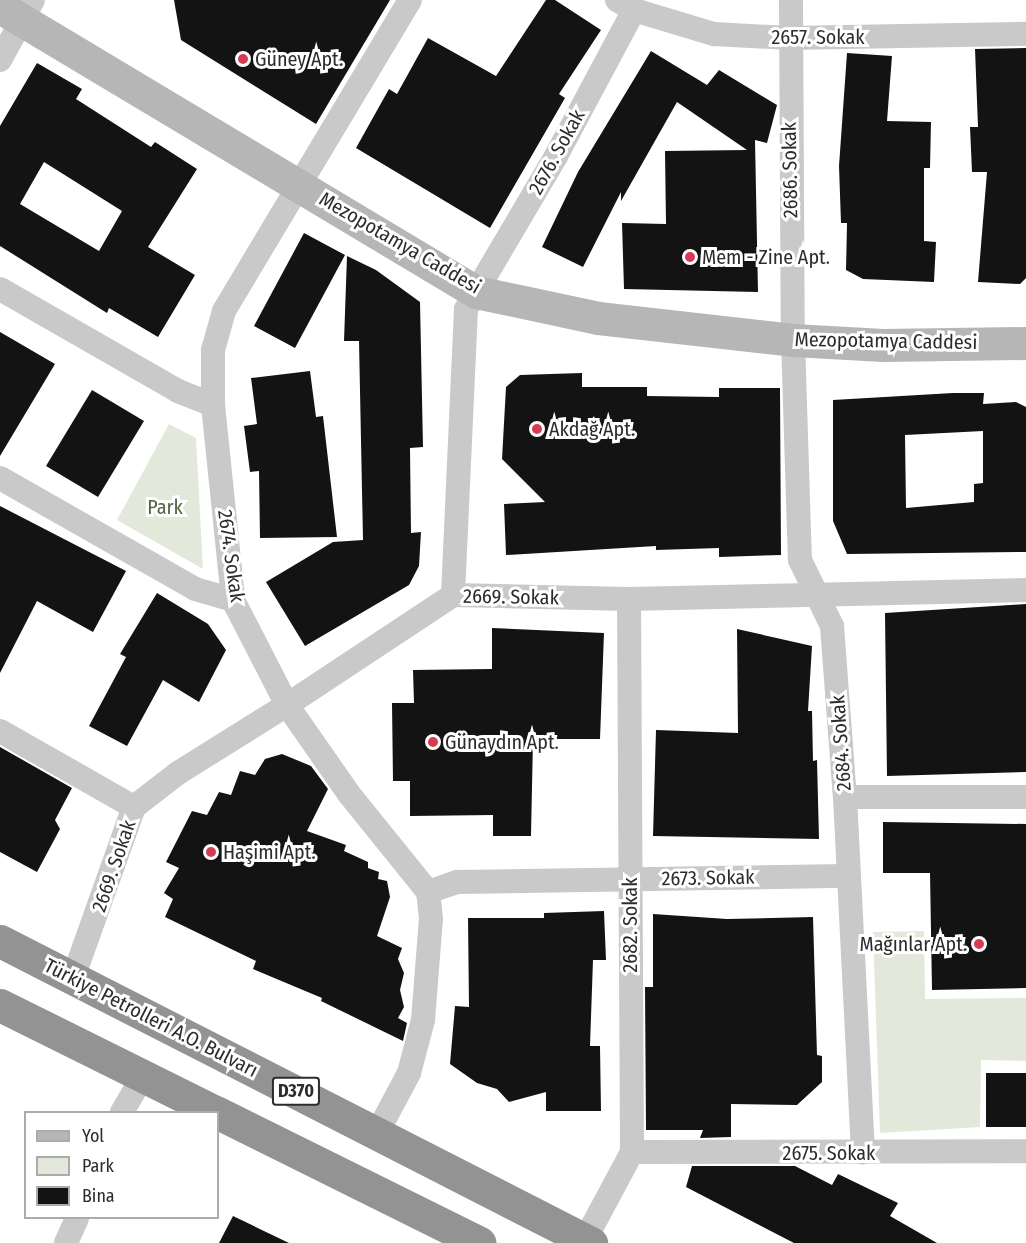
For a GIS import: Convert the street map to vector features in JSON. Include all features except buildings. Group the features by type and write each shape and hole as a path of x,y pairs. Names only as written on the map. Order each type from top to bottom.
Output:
{"highway":[{"name":"Türkiye Petrolleri A.O. Bulvarı","path":"0,941 588,1242"},
{"path":"0,1005 213,1111"},
{"path":"219,1114 480,1243"}],"street":[{"name":"2674. Sokak","path":"410,0 224,311 213,350 213,405 233,600 288,705 349,794 428,892"},
{"name":"2686. Sokak","path":"791,0 788,38 793,340"},
{"name":"2657. Sokak","path":"625,5 714,34 788,38 1026,34"},
{"name":"2676. Sokak","path":"453,596 462,334 466,309 556,156 625,5"},
{"name":"Mezopotamya Caddesi","path":"18,9 476,291 598,318 793,340 883,345 1026,343"},
{"path":"0,60 18,9"},
{"path":"0,289 178,391 213,405"},
{"name":"2684. Sokak","path":"793,340 801,560 832,626 845,797 847,876 863,1153"},
{"path":"0,478 195,589 233,600"},
{"name":"2669. Sokak","path":"74,978 134,807 178,772 288,705 453,596 629,599 1026,590"},
{"name":"2682. Sokak","path":"588,1242 632,1152 629,599"},
{"path":"0,731 134,807"},
{"path":"845,797 1026,797"},
{"name":"2673. Sokak","path":"428,892 457,882 847,876"},
{"path":"377,1133 409,1074 423,1020 430,919 428,892"},
{"path":"123,1111 143,1076"},
{"name":"2675. Sokak","path":"632,1152 1026,1152"},
{"path":"66,1243 77,1219"}],"green space":[{"name":"Park","path":"169,424 196,438 203,569 117,520"},
{"path":"924,931 925,999 1026,998 1026,1061 981,1060 980,1127 880,1133 873,932"}],"place":[{"name":"Güney Apt.","path":"243,59"},
{"name":"Mem - Zine Apt.","path":"690,257"},
{"name":"Akdağ Apt.","path":"537,429"},
{"name":"Günaydın Apt.","path":"433,742"},
{"name":"Haşimi Apt.","path":"211,852"},
{"name":"Mağınlar Apt.","path":"979,944"}]}
